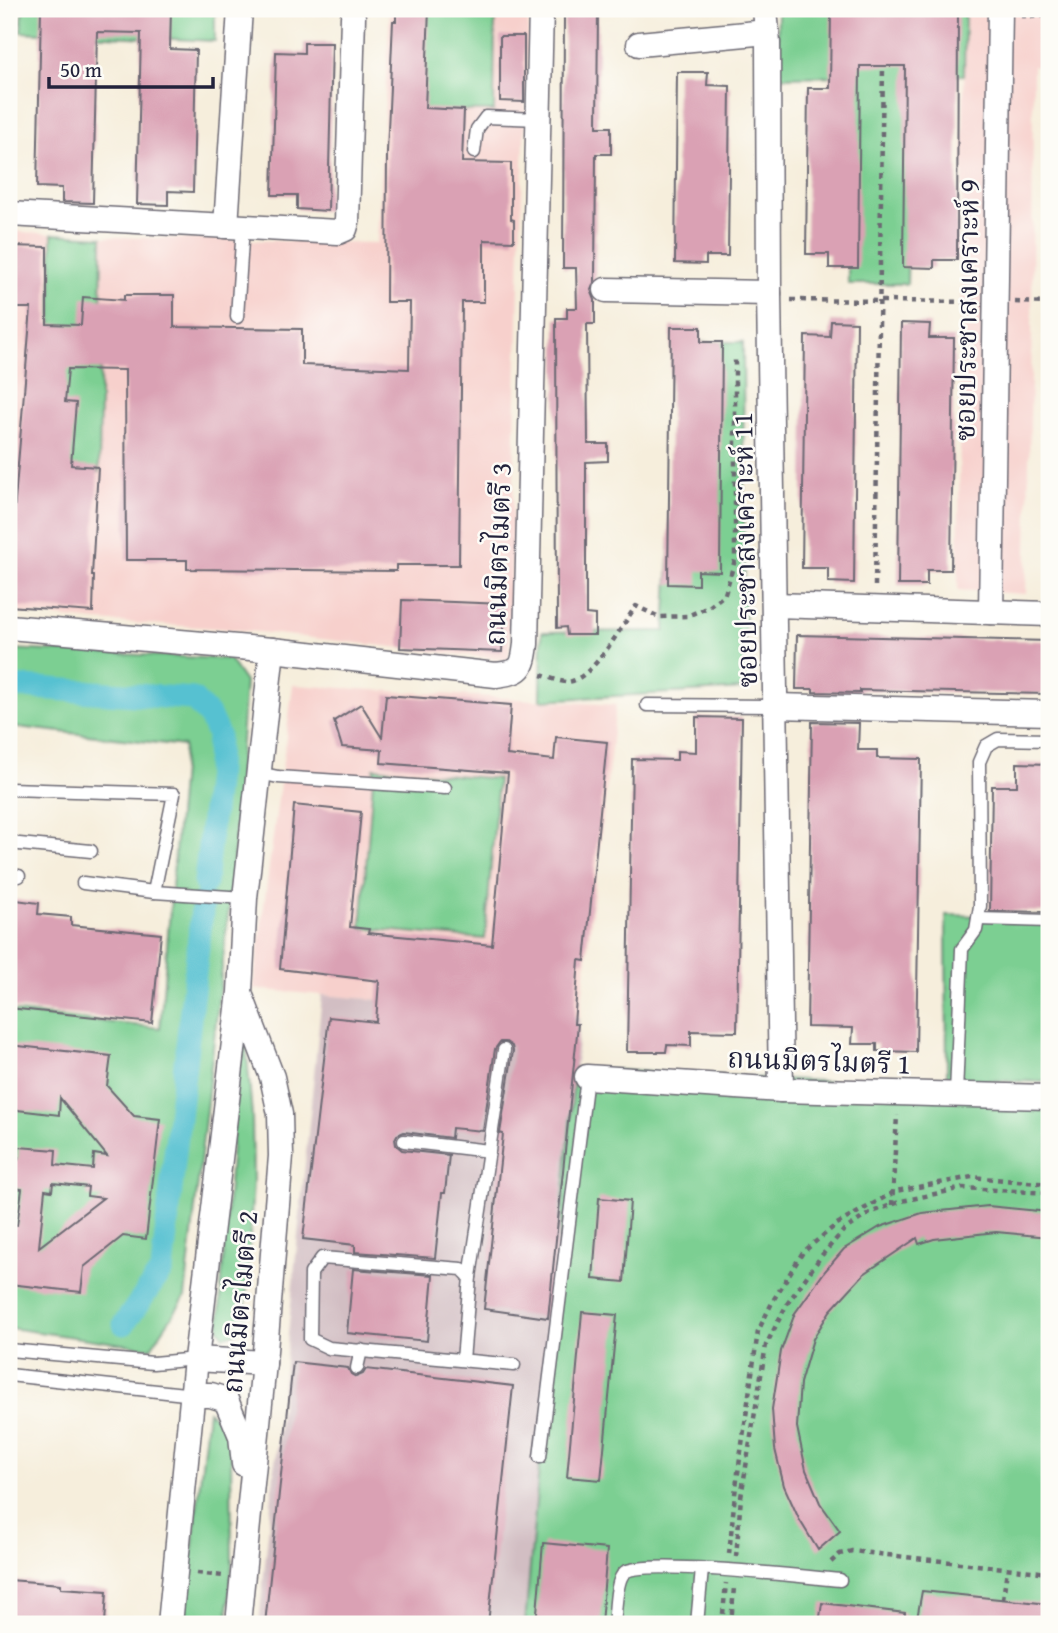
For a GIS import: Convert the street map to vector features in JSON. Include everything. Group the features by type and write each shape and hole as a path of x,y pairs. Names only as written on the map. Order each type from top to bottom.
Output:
{"street":[{"path":"234,226 240,9"},
{"name":"ถนนมิตรไมตรี 3","path":"9,627 272,650 496,675 510,674 520,669 526,644 541,9"},
{"name":"ซอยประชาสงเคราะห์ 9","path":"991,612 1000,9"},
{"path":"9,214 338,232 345,229 354,17"},
{"path":"639,44 766,21"},
{"name":"ซอยประชาสงเคราะห์ 11","path":"766,21 781,1090"},
{"path":"606,290 769,297"},
{"path":"775,605 1049,614"},
{"name":"ถนนมิตรไมตรี 2","path":"170,1624 196,1359 240,992 245,898 272,650"},
{"path":"777,706 1049,713"},
{"name":"ถนนมิตรไมตรี 2","path":"238,1624 281,1156 280,1114 272,1077 240,992"},
{"name":"ถนนมิตรไมตรี 1","path":"587,1077 781,1090 1049,1097"},
{"path":"196,1359 264,1363"},
{"path":"194,1395 211,1395 226,1401 241,1436 249,1513"}],"lane":[{"path":"474,152 477,129 486,117 538,120"},
{"path":"234,226 237,317"},
{"path":"646,705 777,706"},
{"path":"956,1094 962,949 976,930 978,919 979,762 986,746 998,739 1049,740"},
{"path":"260,773 278,777 445,788"},
{"path":"9,789 174,794 154,892"},
{"path":"9,843 91,851"},
{"path":"83,883 154,892 245,898"},
{"path":"978,919 1049,921"},
{"path":"463,1360 470,1277 504,1049"},
{"path":"540,1457 587,1077"},
{"path":"404,1141 489,1150"},
{"path":"470,1277 462,1269 322,1258 311,1273 310,1339 329,1348 514,1365"},
{"path":"9,1350 153,1363 196,1359"},
{"path":"357,1368 360,1350"},
{"path":"9,1375 194,1395"},
{"path":"614,1624 618,1581 625,1572 643,1567 840,1580"},
{"path":"697,1624 702,1569"}],"path":[{"path":"875,608 883,66"},
{"path":"769,297 1049,303"},
{"path":"520,669 567,682 584,676 636,606 659,617 687,616 709,607 725,594 735,560 735,356"},
{"path":"892,1205 898,1093"},
{"path":"731,1624 735,1494 758,1331 803,1252 837,1224 893,1193 946,1180 972,1177 1049,1184"},
{"path":"722,1624 766,1345 787,1304 822,1255 844,1230 870,1213 931,1194 964,1188 1049,1193"},
{"path":"812,1578 840,1555 852,1551 1049,1573"},
{"path":"1003,1600 1007,1569"},
{"path":"190,1572 231,1577"}],"shaded area":[{"path":"390,9 529,9 509,660 233,629 97,621 9,612 9,231 102,237 377,243"},
{"path":"965,9 1049,9 1049,66 1033,66 1032,335 1026,594 958,590"},
{"path":"293,685 616,705 580,1017 253,989"},
{"path":"322,995 580,1017 525,1624 259,1624"}],"green space":[{"path":"23,9 215,9 215,41 21,32"},
{"path":"778,9 965,9 964,75 911,76 907,284 848,284 847,76 777,77"},
{"path":"425,12 495,13 494,111 424,110"},
{"path":"52,234 102,237 99,472 51,468"},
{"path":"681,342 743,342 745,689 541,700 542,632 665,631"},
{"path":"9,649 229,659 245,682 232,879 185,1297 151,1348 9,1328 9,1011 160,1028 184,746 9,726"},
{"path":"374,768 498,779 485,939 361,928"},
{"path":"946,915 1049,918 1049,1082 947,1079"},
{"path":"245,1029 252,1116 253,1182 245,1319 238,1331 224,1336 219,1329 221,1290 239,1050"},
{"path":"575,1068 1049,1093 1049,1624 525,1624"},
{"path":"208,1411 222,1422 231,1448 232,1565 227,1624 184,1624"}],"building":[{"path":"41,9 171,9 170,49 196,50 193,192 168,191 168,205 137,204 141,33 97,32 93,203 62,202 62,188 37,187"},
{"path":"396,9 429,9 425,108 464,110 462,162 511,163 511,219 514,220 514,241 484,240 484,302 462,302 459,565 396,565 396,571 187,569 187,560 126,560 125,370 68,369 65,402 76,403 71,465 98,467 92,576 93,612 9,606 9,524 13,525 31,308 9,308 9,246 47,247 47,324 81,325 83,297 124,300 124,295 174,295 174,327 302,329 302,365 409,369 410,302 386,302 387,152 393,21 396,21"},
{"path":"564,9 598,9 597,127 611,127 611,154 596,154 595,280 591,290 595,300 595,324 587,324 588,444 608,444 608,461 586,462 586,614 595,615 595,635 567,635 566,627 557,628 556,318 567,318 567,308 577,308 576,268 563,268"},
{"path":"831,9 958,9 957,260 934,260 934,268 903,267 905,66 860,66 858,268 829,268 829,254 806,254 808,88 830,88"},
{"path":"500,36 524,36 524,102 500,101"},
{"path":"304,43 332,43 328,211 297,209 297,195 272,195 276,52 304,53"},
{"path":"677,72 708,72 707,85 730,86 728,256 706,256 706,264 675,263"},
{"path":"831,321 857,322 854,583 828,582 828,568 802,568 805,336 830,337"},
{"path":"901,323 930,324 929,338 954,338 951,570 927,570 927,585 898,585"},
{"path":"671,327 701,327 701,342 722,342 720,572 698,571 698,585 668,584"},
{"path":"402,600 504,604 502,652 400,648"},
{"path":"797,635 1049,641 1049,694 860,690 860,693 796,689"},
{"path":"386,695 511,705 507,755 554,760 556,737 607,742 585,961 579,960 574,1024 578,1024 548,1318 484,1309 503,1134 500,1133 513,1051 512,1046 506,1042 500,1042 495,1049 483,1131 452,1128 451,1138 404,1132 395,1139 396,1145 402,1150 449,1155 435,1258 355,1252 355,1245 303,1239 329,1017 376,1022 379,981 280,969 294,805 361,812 350,927 369,929 368,933 492,945 508,773 381,763 382,750 342,747 334,721 361,704 382,738"},
{"path":"696,717 742,718 737,1032 691,1031 691,1046 667,1045 666,1052 627,1052 632,759 677,760 677,751 696,752"},
{"path":"812,722 859,723 858,750 877,750 877,758 921,759 916,1052 877,1051 877,1044 852,1044 853,1028 807,1027"},
{"path":"1017,763 1049,764 1049,912 990,911 992,786 1017,786"},
{"path":"9,899 39,903 38,914 71,917 71,925 161,934 152,1023 9,1008"},
{"path":"9,1045 111,1056 107,1086 134,1116 160,1119 146,1239 123,1236 84,1267 81,1292 9,1284 9,1224 17,1225 22,1189 14,1188 15,1180 9,1179 9,1159 18,1160 19,1147 56,1150 55,1165 93,1169 94,1154 107,1156 60,1098 59,1115 9,1109","holes":["53,1183 88,1187 87,1196 103,1198 39,1247 45,1190 52,1191"]},
{"path":"599,1198 630,1201 624,1282 593,1279"},
{"path":"988,1206 1049,1212 1049,1237 996,1232 934,1239 919,1244 917,1238 864,1274 830,1311 813,1339 800,1383 797,1427 806,1470 820,1503 840,1531 818,1550 799,1519 784,1486 775,1449 772,1409 781,1351 795,1313 844,1249 880,1227 922,1213"},
{"path":"353,1269 433,1275 427,1341 347,1333"},
{"path":"582,1312 617,1315 601,1480 567,1477"},
{"path":"293,1362 348,1368 356,1377 366,1369 513,1386 488,1624 265,1624"},
{"path":"543,1543 607,1549 601,1624 536,1624"},
{"path":"9,1580 61,1584 61,1588 107,1591 105,1624 9,1620"},
{"path":"922,1591 1049,1604 1049,1624 916,1624"},
{"path":"822,1603 905,1613 905,1624 819,1624"}],"waterway":[{"path":"9,686 193,699 210,717 218,735 217,774 205,883"},
{"path":"124,1324 162,1270 203,902"}]}
